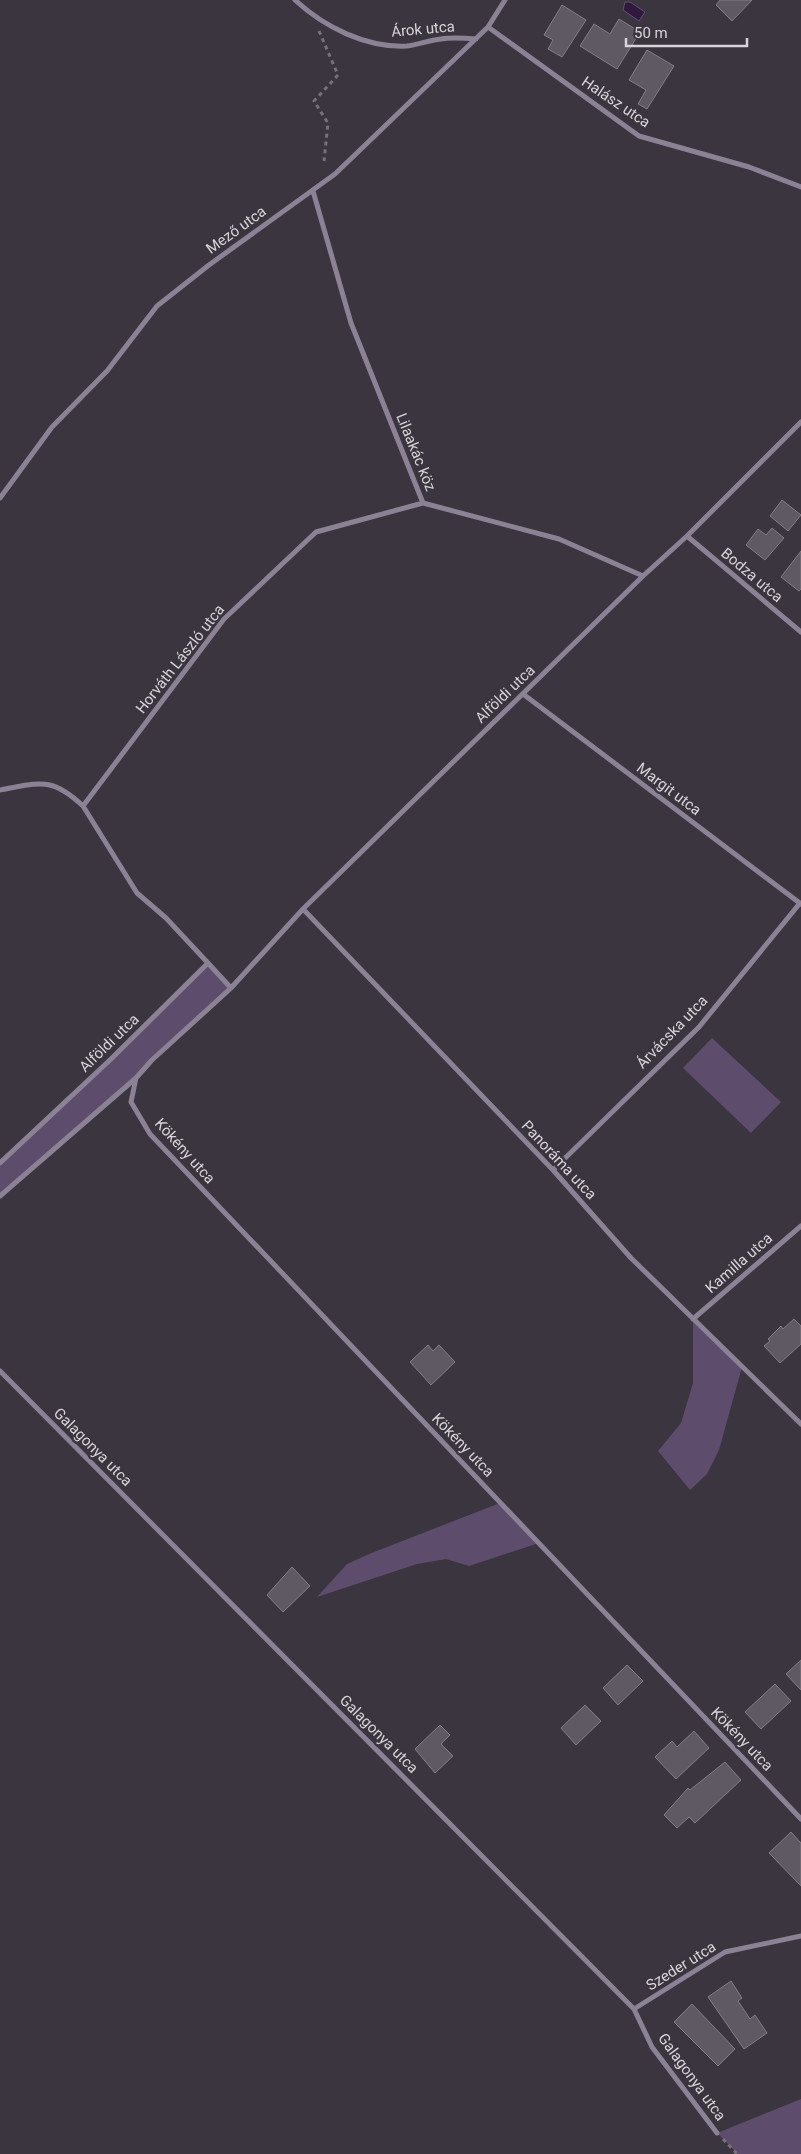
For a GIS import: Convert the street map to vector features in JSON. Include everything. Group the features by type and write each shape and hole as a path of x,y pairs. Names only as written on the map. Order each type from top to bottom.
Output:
{"street":[{"name":"Árok utca","path":"295,0 312,13 349,35 378,44 407,46 452,37 476,39"},
{"name":"Mező utca","path":"0,498 52,427 107,371 157,306 335,174 488,27 505,0"},
{"name":"Halász utca","path":"488,27 639,136 749,167 801,187"},
{"name":"Lilaakác köz","path":"313,191 351,323 423,503 559,540 643,576"},
{"name":"Alföldi utca","path":"0,1196 136,1078 152,1060 231,988 304,909 643,576 687,536 801,422"},
{"name":"Horváth László utca","path":"83,806 224,619 316,532 423,503"},
{"name":"Bodza utca","path":"687,536 801,632"},
{"name":"Margit utca","path":"523,694 801,904"},
{"path":"0,790 42,782 60,788 83,806 137,893 166,918 231,988"},
{"name":"Árvácska utca","path":"553,1170 699,1026 801,904"},
{"name":"Panoráma utca","path":"304,909 553,1170 631,1258 801,1424"},
{"name":"Alföldi utca","path":"0,1163 111,1059 208,963"},
{"name":"Kökény utca","path":"136,1078 131,1102 150,1134 801,1819"},
{"name":"Kamilla utca","path":"693,1319 801,1226"},
{"name":"Galagonya utca","path":"0,1371 634,2009 652,2047 717,2133"},
{"name":"Szeder utca","path":"634,2009 725,1952 801,1936"}],"path":[{"path":"312,13 338,74 314,101 328,123 324,161"},
{"path":"717,2133 737,2154"}],"shaded area":[{"path":"625,2 630,2 645,12 639,21 623,10"},
{"path":"208,963 231,988 136,1078 0,1196 0,1163"},
{"path":"712,1038 781,1102 751,1133 683,1068"},
{"path":"693,1319 742,1367 719,1450 707,1474 690,1490 658,1451 681,1423 693,1383"},
{"path":"500,1503 539,1543 469,1566 446,1559 417,1564 317,1597 347,1564"},
{"path":"801,2099 801,2154 738,2154 717,2133"}],"building":[{"path":"720,0 752,0 732,21 716,5"},
{"path":"562,5 586,20 562,57 548,49 553,40 544,35"},
{"path":"619,19 640,32 617,69 580,46 594,24 610,34"},
{"path":"647,50 674,66 647,109 638,104 646,90 629,80"},
{"path":"782,500 801,515 788,531 770,516"},
{"path":"772,528 784,538 765,560 746,545 758,529 766,535"},
{"path":"801,551 801,589 799,591 781,577"},
{"path":"794,1319 801,1326 801,1344 780,1363 764,1346 781,1326 783,1329"},
{"path":"428,1345 433,1351 439,1345 455,1362 431,1385 410,1362"},
{"path":"292,1567 310,1586 283,1612 267,1595"},
{"path":"801,1660 801,1690 786,1674"},
{"path":"627,1665 643,1681 618,1705 603,1688"},
{"path":"775,1684 791,1701 761,1729 745,1712"},
{"path":"585,1705 601,1721 576,1745 561,1728"},
{"path":"440,1725 450,1735 441,1744 453,1756 435,1773 415,1749"},
{"path":"694,1731 709,1748 676,1779 655,1757 672,1741 677,1747"},
{"path":"725,1762 741,1780 695,1823 689,1817 677,1828 664,1815 688,1788 690,1790"},
{"path":"791,1832 801,1843 801,1886 769,1853"},
{"path":"731,1981 742,1998 738,2001 750,2019 755,2015 767,2033 744,2049 708,1997"},
{"path":"692,2004 735,2049 718,2066 674,2022"}]}
